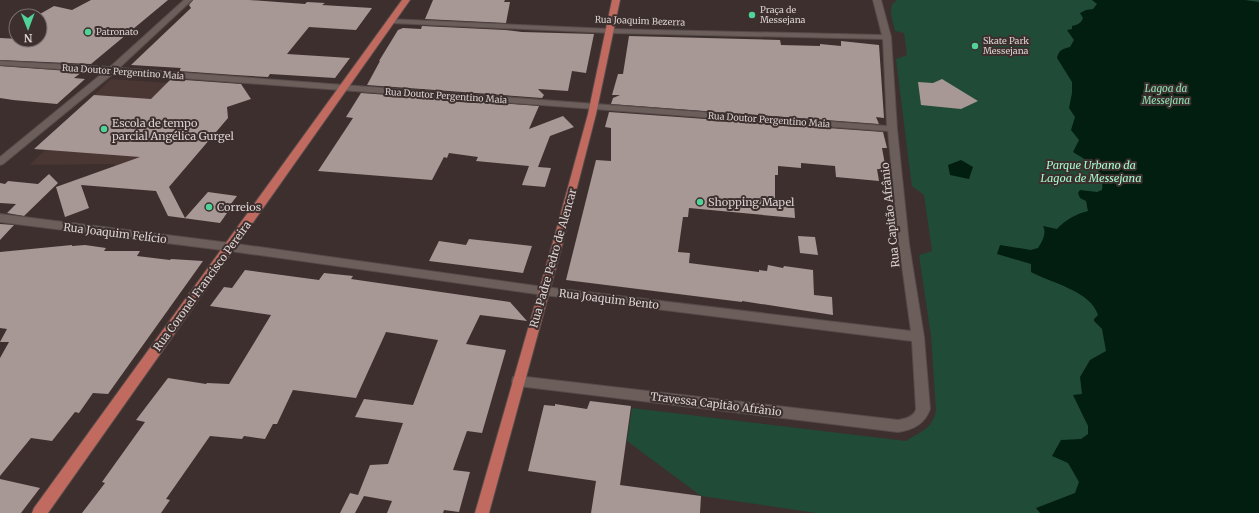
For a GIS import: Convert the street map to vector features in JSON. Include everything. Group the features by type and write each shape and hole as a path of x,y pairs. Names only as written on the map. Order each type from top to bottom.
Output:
{"main road":[{"name":"Rua Coronel Francisco Pereira","path":"39,513 406,0"},
{"name":"Rua Padre Pedro de Alencar","path":"482,513 594,107 611,31 616,0"}],"street":[{"path":"0,162 112,70 188,0"},
{"name":"Rua Capitão Afrânio","path":"877,0 887,37 892,129 904,244 918,337 922,409 921,416 913,423"},
{"name":"Rua Joaquim Bezerra","path":"391,21 611,31 887,37"},
{"name":"Rua Doutor Pergentino Maia","path":"0,63 112,70 343,89 892,129"},
{"name":"Rua Joaquim Felício","path":"0,218 230,247"},
{"name":"Rua Joaquim Bento","path":"230,247 544,291 918,337"},
{"name":"Travessa Capitão Afrânio","path":"518,382 898,426 913,423"}],"shaded area":[{"path":"111,79 183,84 168,112 228,117 164,192 106,187 115,164 30,165 46,149 40,146"}],"green space":[{"name":"Parque Urbano da Lagoa de Messejana","path":"897,0 1259,0 1259,513 816,513 701,496 627,441 632,408 906,441 925,429 932,422 936,410 931,336 919,255 932,251 924,195 912,186 911,180 896,59 907,55 904,33 895,31 891,14 892,6"}],"water":[{"name":"Lagoa da Messejana","path":"1092,0 1245,0 1259,2 1259,513 1040,513 1036,508 1075,493 1079,482 1068,463 1052,456 1061,440 1081,439 1088,434 1088,426 1073,395 1082,394 1080,377 1090,360 1106,351 1102,329 1094,321 1098,315 1094,307 1087,300 1069,289 1031,272 1031,264 997,254 1000,245 1031,250 1038,248 1044,234 1043,226 1057,229 1071,218 1088,211 1086,201 1080,198 1078,193 1080,190 1097,192 1102,190 1101,176 1095,166 1073,152 1079,140 1071,130 1075,117 1069,108 1072,93 1072,82 1057,58 1059,53 1063,49 1070,47 1074,40 1067,30 1072,29 1072,26 1081,21 1083,18 1080,13 1093,9 1097,4"},
{"path":"961,160 973,167 969,179 950,175 948,165"}],"building":[{"name":"Patronato","path":"91,0 168,0 91,64 0,60 0,38 8,38 8,48 48,48 48,9 54,6 72,10"},
{"path":"193,0 249,0 305,4 307,2 325,3 322,5 372,8 356,30 309,27 287,54 350,58 335,78 270,74 268,77 235,75 179,71 181,68 131,65 191,8 189,5"},
{"path":"433,0 505,0 504,2 510,2 506,23 425,19"},
{"path":"422,26 522,32 594,34 586,73 572,71 568,91 538,89 544,95 542,98 367,85 379,61 398,30 403,28 421,29"},
{"path":"629,36 780,40 781,45 820,46 820,44 841,46 841,41 879,45 884,118 876,117 879,124 611,104 613,98 620,95 612,95 618,74 623,74"},
{"path":"0,66 82,72 74,78 85,79 57,104 13,100 0,98"},
{"path":"171,79 241,84 251,99 227,107 228,118 169,187 185,218 208,192 237,196 230,205 233,211 227,213 220,223 168,216 156,191 81,185 89,208 65,217 56,187 140,157 34,149 94,95 151,99"},
{"path":"942,79 978,101 961,109 921,105 918,82 933,83"},
{"path":"361,93 539,106 529,129 563,116 574,127 550,136 538,167 551,168 545,187 522,185 529,166 476,161 478,157 449,153 447,158 444,157 432,180 318,171 353,118 346,117"},
{"path":"609,112 883,132 887,148 882,148 886,170 877,169 879,181 836,177 835,166 801,163 801,168 778,166 778,175 775,175 775,202 794,203 795,218 689,208 688,217 683,217 678,252 690,253 689,263 759,272 759,270 767,271 768,265 783,268 784,266 813,270 814,295 832,297 833,315 742,301 566,280 596,160 611,161 611,128 605,127"},
{"path":"49,174 58,183 24,216 7,213 16,204 0,203 0,183 5,184 8,181 38,184"},
{"path":"0,224 14,225 0,240"},
{"path":"798,236 815,237 818,255 800,253"},
{"path":"469,239 532,246 523,273 429,261 439,241 466,245"},
{"path":"72,245 106,248 104,251 140,251 137,256 170,260 203,261 108,394 93,393 79,413 75,412 52,441 31,438 0,476 0,358 9,342 0,342 7,329 0,328 0,252"},
{"path":"245,270 319,280 324,273 353,276 351,279 510,302 527,321 480,315 466,344 506,350 482,433 467,431 453,470 470,472 459,512 444,510 443,513 387,513 392,501 364,496 355,513 340,513 350,493 358,495 370,465 388,464 403,423 355,417 364,399 413,405 438,340 386,332 356,398 293,390 277,424 273,424 265,439 244,436 242,439 210,436 166,499 170,500 161,513 82,513 105,483 102,482 145,422 136,420 168,378 206,384 229,384 271,315 210,306 224,287 232,288"},
{"path":"590,401 631,406 620,485 701,496 700,513 591,513 596,481 528,471 544,405 555,406 555,404 587,409"},
{"path":"0,479 40,488 21,513 0,513"}],"place":[{"name":"Praça de Messejana","path":"752,15"},
{"name":"Patronato","path":"88,32"},
{"name":"Skate Park Messejana","path":"975,46"},
{"name":"Escola de tempo parcial Angélica Gurgel","path":"104,129"},
{"name":"Shopping Mapel","path":"700,202"},
{"name":"Correios","path":"209,207"}]}
